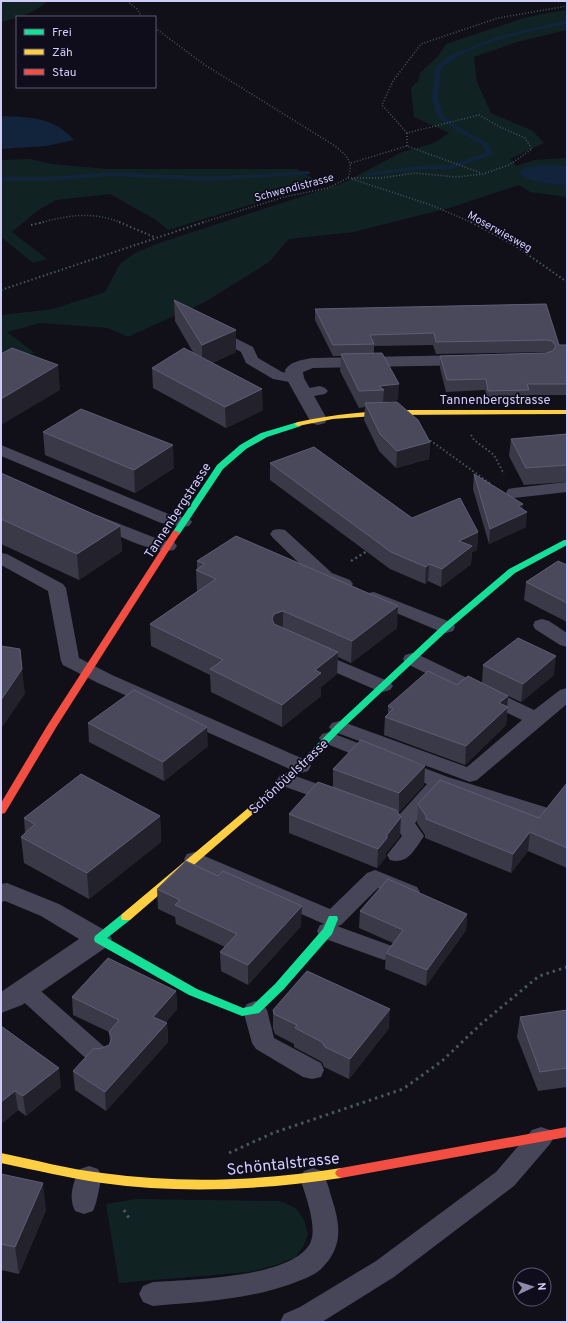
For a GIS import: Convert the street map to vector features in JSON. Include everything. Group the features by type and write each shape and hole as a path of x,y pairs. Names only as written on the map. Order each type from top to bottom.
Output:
{"street":[{"path":"318,419 299,386 294,370 301,366 312,363 488,359"},
{"name":"Tannenbergstrasse","path":"1,811 52,726 182,522 220,467 243,447 264,435 283,428 318,419 350,414 396,412 567,412"},
{"name":"Schönbüelstrasse","path":"1,1003 25,990 124,920 294,773 446,627 512,571 565,546"},
{"path":"1,892 7,892 50,910 193,992 242,1012 255,1010 279,987 330,925"},
{"name":"Schöntalstrasse","path":"1,1158 89,1176 172,1185 217,1185 314,1178 567,1132"}],"lane":[{"path":"199,324 248,350 251,360 278,376 299,386 320,391"},
{"path":"1,450 167,519 182,522"},
{"path":"514,493 567,487"},
{"path":"81,512 153,543 168,546"},
{"path":"279,534 326,577 446,627"},
{"path":"1,558 57,588 70,661 356,805 403,823 414,836 398,855"},
{"path":"542,625 567,641"},
{"path":"296,647 383,686"},
{"path":"412,659 536,719"},
{"path":"334,733 470,775 567,694"},
{"path":"334,733 441,782 541,813"},
{"path":"403,823 441,782"},
{"path":"195,859 384,952"},
{"path":"330,925 375,878 423,898"},
{"path":"25,990 100,1057"},
{"path":"255,1010 264,1043 312,1070"},
{"path":"294,1322 310,1316 385,1268 453,1218 505,1178 541,1137"},
{"path":"84,1203 84,1195 89,1176"},
{"path":"152,1294 262,1282 286,1276 306,1267 323,1247 325,1235 324,1220 314,1178"}],"path":[{"path":"127,1 137,9 141,16"},
{"path":"407,146 407,133 382,104 393,80 422,44 498,18 567,6"},
{"path":"156,29 205,65 335,146 346,155 351,163 407,146 483,174"},
{"path":"348,178 381,178 415,173 456,176 483,174 509,165 532,149 525,138 500,127 479,115 407,133"},
{"name":"Schwendistrasse","path":"1,290 154,238 284,197 328,188 348,178 352,169 351,163"},
{"name":"Moserwiesweg","path":"348,178 414,198 444,210 506,240 567,282"},
{"path":"31,225 82,214 97,215 121,223 154,238"},
{"path":"469,431 474,440 494,455 514,493"},
{"path":"424,443 431,441 499,489 514,493"},
{"path":"326,577 370,549"},
{"path":"228,1154 273,1133 403,1089 442,1061 481,1024 539,976 567,967"}],"shaded area":[{"path":"1,1 47,1 32,12 1,22"},
{"path":"567,10 567,30 517,42 474,57 477,82 491,113 533,131 544,143 510,159 516,166 534,160 567,158 567,197 530,192 519,185 449,208 354,232 289,239 269,262 205,302 128,337 108,328 40,323 7,332 35,353 1,359 1,315 53,309 105,292 120,264 135,253 159,243 343,183 402,152 434,143 449,133 414,117 411,88 418,81 420,73 438,56 446,44 524,18"},
{"path":"30,159 52,164 107,169 297,169 321,183 168,230 156,220 110,194 56,200 37,211 12,232 47,259 33,263 1,237 1,160"},
{"path":"137,1199 280,1201 296,1208 304,1220 308,1234 304,1245 296,1257 276,1265 249,1272 119,1283 106,1204"}],"water":[{"path":"1,116 41,120 58,127 74,140 46,146 1,149"},
{"path":"540,165 567,166 567,185 541,182 529,179 517,173 527,167"}],"building":[{"path":"174,300 236,330 202,345"},
{"path":"546,304 559,345 567,345 567,384 527,384 529,390 488,391 486,379 447,380 440,356 546,353 553,351 556,346 552,341 546,340 436,342 434,333 370,335 374,344 333,345 315,309"},
{"path":"12,348 58,365 1,399 1,354"},
{"path":"184,348 262,389 225,407 152,368"},
{"path":"382,353 399,384 379,386 384,390 359,391 341,354"},
{"path":"397,402 418,420 430,442 397,451 380,434 365,403"},
{"path":"81,409 173,445 134,470 43,432"},
{"path":"567,434 567,465 526,468 511,439"},
{"path":"314,447 412,518 460,498 478,532 459,541 472,546 442,569 429,564 426,567 391,552 270,463"},
{"path":"1,473 120,526 77,554 1,519"},
{"path":"474,474 523,504 518,506 527,512 490,529"},
{"path":"236,536 398,606 352,641 283,611 274,614 272,619 274,624 338,652 315,670 321,673 282,705 210,669 223,660 150,624 216,579 196,570 205,564 197,561"},
{"path":"558,561 567,565 567,603 526,582"},
{"path":"518,638 556,656 523,684 483,665"},
{"path":"1,646 20,649 22,669 1,700"},
{"path":"428,671 457,685 468,676 508,696 499,703 508,707 466,746 385,717 393,709 388,706"},
{"path":"134,690 207,727 163,762 88,723"},
{"path":"361,740 425,766 399,793 333,769"},
{"path":"81,774 160,816 87,873 21,837 35,824 24,818"},
{"path":"440,780 539,818 567,783 567,848 530,832 513,854 426,819 426,816 418,804"},
{"path":"318,782 396,810 401,817 378,849 289,814"},
{"path":"186,861 218,876 223,871 302,906 248,965 220,952 237,934 175,905 180,900 157,889"},
{"path":"388,879 467,914 427,970 386,953 403,930 360,911"},
{"path":"108,958 176,991 153,1017 167,1023 105,1092 73,1071 94,1048 99,1049 109,1045 112,1038 109,1032 119,1020 72,997"},
{"path":"307,971 390,1009 350,1059 325,1047 322,1042 295,1028 297,1025 274,1014 273,1010"},
{"path":"567,1010 567,1068 540,1072 520,1017"},
{"path":"1,1026 59,1068 23,1096 15,1091 1,1102"},
{"path":"1,1174 43,1183 15,1247 1,1244"}],"waterway":[{"path":"368,175 417,168 451,167 490,154 486,144 461,131 440,117 435,97 438,68 449,58 501,37 567,22"},
{"path":"1,179 49,179 110,174 209,179 308,173"}],"traffic: fast":[{"path":"176,533 220,467 243,447 264,435 298,424"},
{"path":"306,761 339,727 446,627 512,571 567,542"},
{"path":"126,917 99,939 193,992 242,1012 255,1010 279,987 328,931 333,919"}],"traffic: slow":[{"path":"298,424 333,417 387,413 567,412"},
{"path":"126,917 287,780 306,761"},
{"path":"1,1158 88,1176 145,1183 201,1185 258,1183 286,1181 341,1173"}],"traffic: jam":[{"path":"1,811 52,726 176,533"},
{"path":"341,1173 567,1132"}]}
